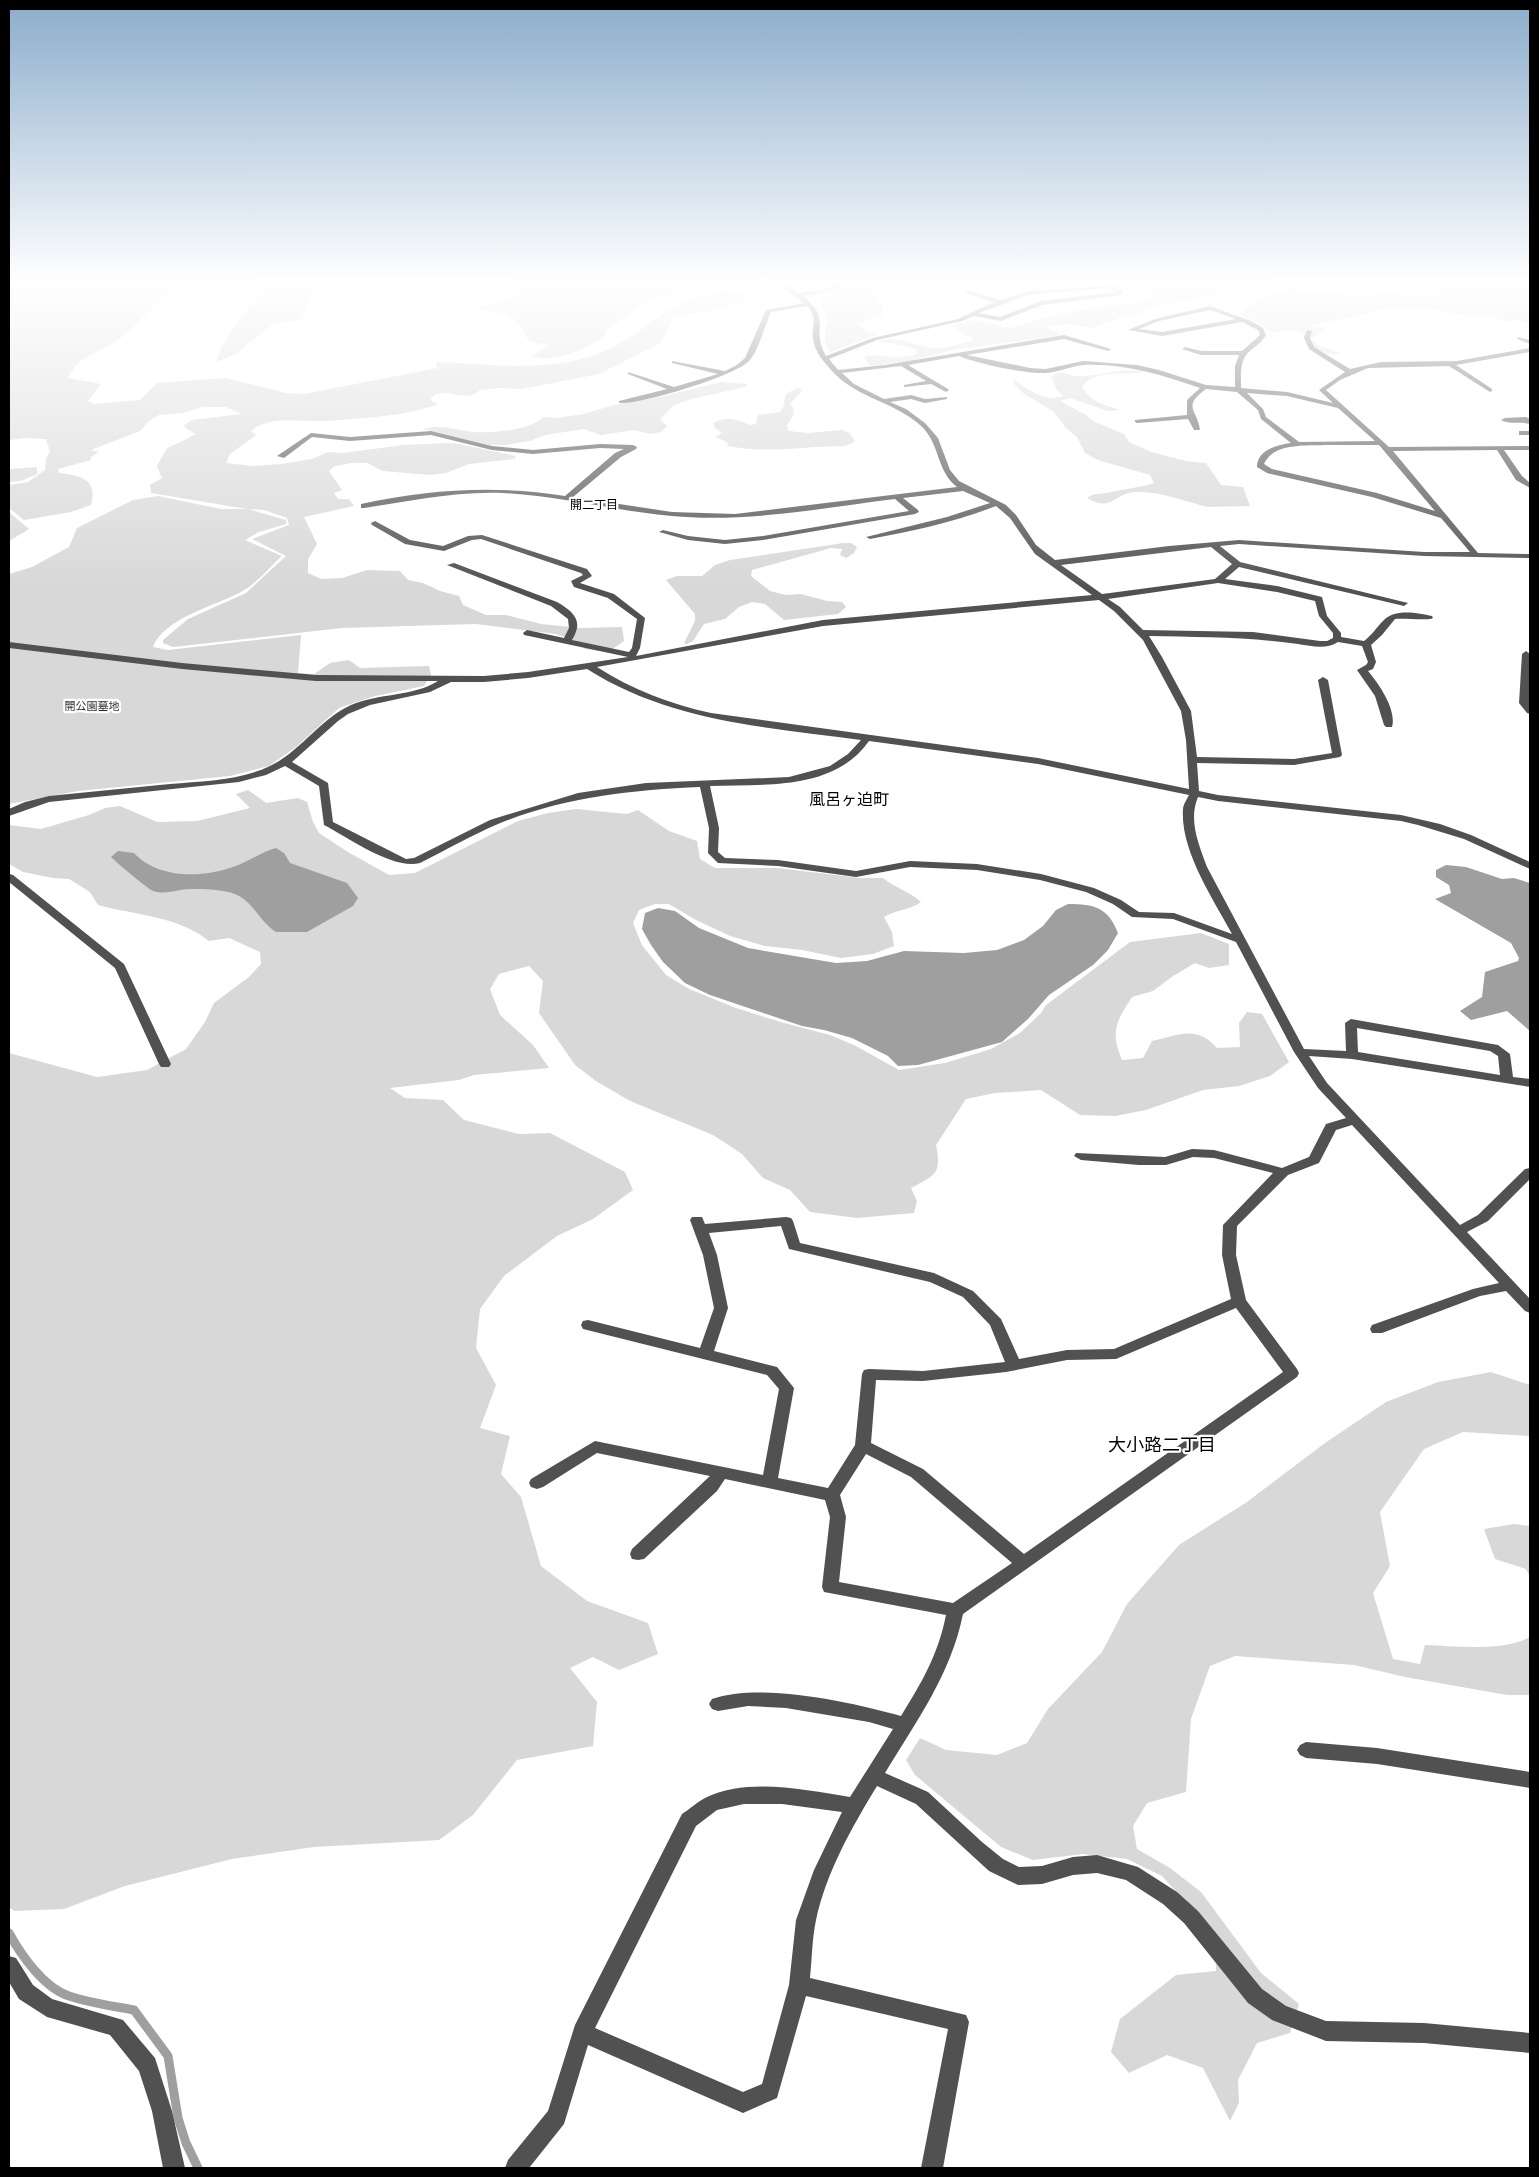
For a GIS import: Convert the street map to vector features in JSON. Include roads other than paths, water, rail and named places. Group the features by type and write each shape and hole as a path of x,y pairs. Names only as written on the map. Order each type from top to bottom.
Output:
{"street":[{"path":"661,385 673,389"},
{"path":"621,402 687,385"},
{"path":"850,385 913,416 936,436 947,470 957,483 996,502 1010,513 1031,546 1103,597 1141,633 1158,657 1186,711 1194,794 1188,808 1191,836 1202,867 1300,1052 1322,1085 1530,1308"},
{"path":"906,386 914,385"},
{"path":"885,401 911,397 925,401 946,394 933,385"},
{"path":"1198,385 1205,387 1288,394 1340,407"},
{"path":"1238,385 1238,389"},
{"path":"1329,385 1322,390 1370,431 1476,556"},
{"path":"1482,385 1490,390"},
{"path":"1197,428 1190,417 1189,402 1195,394 1205,387"},
{"path":"1238,389 1252,399 1261,410 1264,418 1298,445"},
{"path":"1137,421 1190,417"},
{"path":"1504,420 1526,419 1530,422"},
{"path":"281,456 311,435 350,438 431,433 492,448 533,452 600,446 633,447 618,455 567,498"},
{"path":"1522,433 1530,433"},
{"path":"1380,443 1298,445 1272,449 1265,455 1260,465 1270,471 1374,495 1442,516"},
{"path":"1500,448 1519,478 1530,486"},
{"path":"1386,449 1530,448"},
{"path":"364,506 451,492 476,491 567,498 672,514 735,516 966,488"},
{"path":"663,532 688,538 725,542 763,538 915,512 897,497"},
{"path":"870,537 918,528 970,514 996,502"},
{"path":"375,523 408,542 444,550 471,538 482,537 584,572 588,576 575,581 577,585 611,596 641,618 633,657"},
{"path":"1054,563 1212,544 1260,542 1476,556 1530,556"},
{"path":"1212,544 1237,564 1404,603"},
{"path":"1218,581 1237,564"},
{"path":"452,565 554,604 567,611 574,624 573,632 567,640"},
{"path":"9,645 182,666 303,676 448,679 528,675 589,666 823,623 1103,597 1218,581 1320,599 1323,616 1337,633 1337,639"},
{"path":"1366,644 1379,633 1386,622 1392,617 1408,615 1429,618"},
{"path":"527,633 567,640 592,648 633,657"},
{"path":"1141,633 1253,635 1320,644 1329,644 1337,639 1366,644"},
{"path":"1366,644 1372,662 1370,667 1362,670 1370,678 1386,706 1389,725"},
{"path":"1526,654 1524,679 1528,686 1524,703 1530,712"},
{"path":"589,666 616,684 640,695 693,712 731,720 1038,761 1194,794 1242,802 1372,814 1428,823 1470,836 1530,866"},
{"path":"9,813 29,804 49,799 238,778 272,769 297,755 333,722 353,708 380,699 425,692 436,688 448,679"},
{"path":"1192,760 1294,762 1337,754 1323,680"},
{"path":"285,762 324,785 328,824 397,860 406,862 425,858 494,822 582,795 646,786 789,780 810,776 826,771 851,758 859,751 867,738"},
{"path":"705,784 714,828 713,853 722,861 778,863 856,874 910,864 977,867 1041,877 1090,890 1117,902 1136,914 1174,916 1232,938 1240,939"},
{"path":"9,877 120,966 166,1064"},
{"path":"1352,1055 1351,1023 1494,1048 1504,1054 1507,1080"},
{"path":"1300,1052 1352,1055 1530,1083"},
{"path":"1239,1301 1116,1354 1066,1355 1014,1365 924,1376 869,1374 863,1446 832,1495 838,1517 830,1587 955,1610 969,1602 1292,1373 1239,1301 1229,1256 1230,1225 1258,1194 1283,1172 1314,1160 1331,1128 1354,1120"},
{"path":"1082,1156 1166,1161 1192,1153 1214,1154 1283,1172"},
{"path":"1459,1231 1483,1218 1530,1172"},
{"path":"706,1353 720,1308 710,1255 699,1224 786,1221 794,1246 934,1278 968,1294 996,1324 1014,1365"},
{"path":"1376,1329 1478,1292 1510,1286"},
{"path":"588,1325 772,1371 787,1388 769,1482"},
{"path":"863,1446 917,1473 1024,1562"},
{"path":"536,1483 595,1447 832,1495"},
{"path":"638,1554 711,1486 722,1472"},
{"path":"582,2032 743,2103 770,2091 800,1985 806,1920 823,1870 873,1776 935,1676 951,1631 955,1610"},
{"path":"718,1704 748,1698 786,1701 869,1715 905,1725"},
{"path":"1306,1750 1377,1756 1530,1780"},
{"path":"873,1776 922,1798 975,1848 996,1865 1018,1876 1042,1875 1073,1866 1097,1864 1131,1873 1170,1898 1191,1916 1255,1996 1279,2013 1326,2032 1424,2033 1530,2043"},
{"path":"516,2168 557,2117 582,2032 690,1820 712,1804 752,1795 817,1800 856,1806"},
{"path":"9,1965 26,1992 47,2008 116,2027 148,2065 162,2111 174,2168"},
{"path":"800,1985 959,2022 932,2168"}],"waterway":[{"path":"9,1933 34,1970 60,1992 85,2001 134,2010 168,2056 178,2118 186,2143 198,2168"}],"district":[{"name":"開二丁目","path":"594,504"},
{"name":"風呂ヶ迫町","path":"849,799"},
{"name":"大小路二丁目","path":"1162,1444"}],"park label":[{"name":"開公園墓地","path":"92,705"}]}
